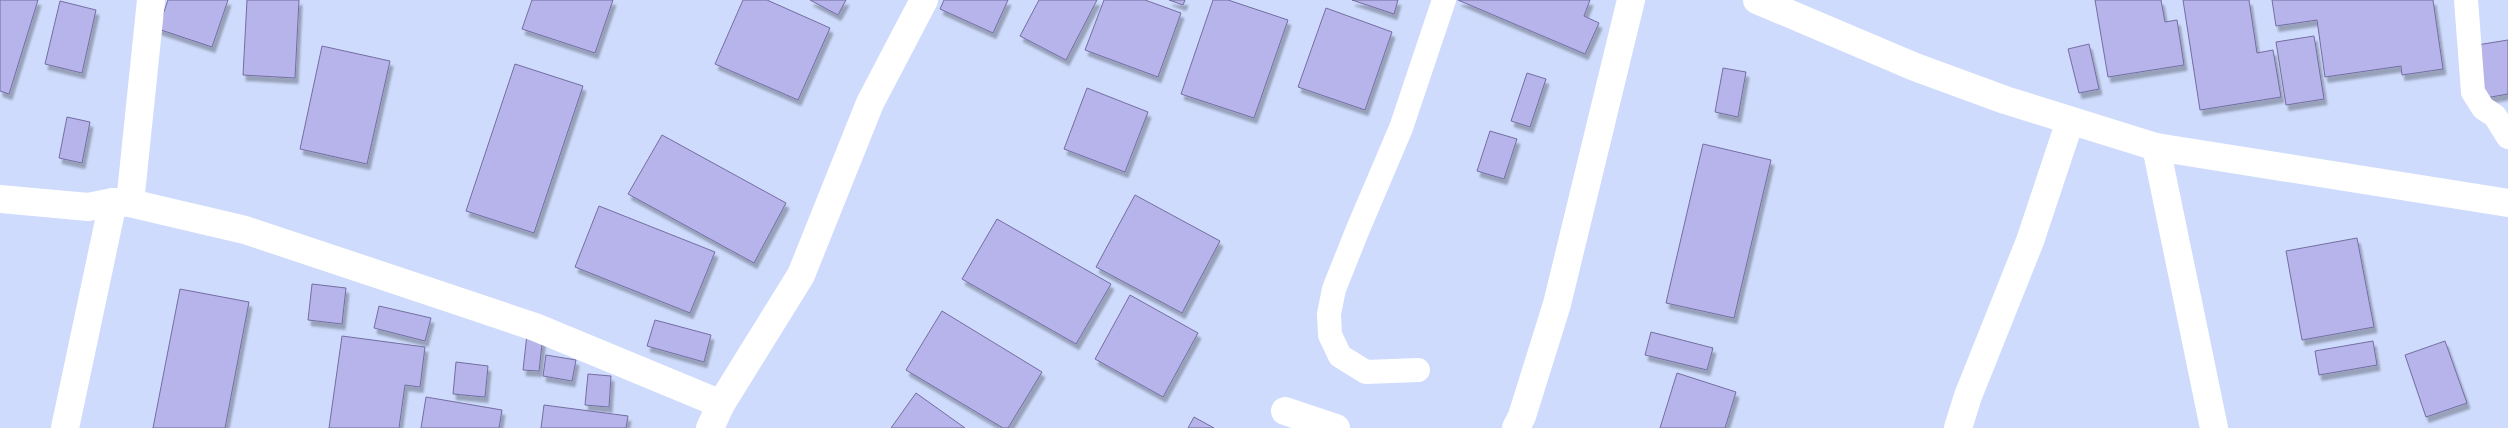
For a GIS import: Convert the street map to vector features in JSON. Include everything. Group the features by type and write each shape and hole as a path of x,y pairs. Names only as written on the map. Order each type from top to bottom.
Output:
{"street":[{"path":"65,428 121,202 151,0"},
{"path":"0,199 88,207 121,202 245,230 535,327 716,416 801,275 870,103 924,0"},
{"path":"1516,428 1522,416 1558,304 1631,0"},
{"path":"1757,0 1915,67 2070,121 2156,147 2508,204"},
{"path":"1958,428 1968,396 2030,241 2070,121"},
{"path":"2156,147 2214,428"},
{"path":"1285,411 1336,428"}],"lane":[{"path":"1418,370 1366,372 1340,356 1330,335 1329,314 1334,289 1401,128 1444,0"},
{"path":"2466,0 2473,92 2483,108 2495,116 2508,137"}],"building":[{"path":"0,0 38,0 9,94 0,91"},
{"path":"168,0 228,0 212,47 158,29"},
{"path":"247,0 299,0 295,78 243,75"},
{"path":"532,0 613,0 595,53 522,29"},
{"path":"743,0 767,0 830,28 798,100 715,64"},
{"path":"810,0 846,0 838,15"},
{"path":"944,0 1008,0 993,33 940,9"},
{"path":"1039,0 1097,0 1066,60 1020,36"},
{"path":"1104,0 1145,0 1181,13 1158,77 1085,50"},
{"path":"1169,0 1185,0 1183,5"},
{"path":"1213,0 1228,0 1288,20 1254,118 1181,94"},
{"path":"1352,0 1398,0 1394,14"},
{"path":"1458,0 1590,0 1584,16 1599,23 1585,54"},
{"path":"2095,0 2161,0 2165,22 2177,20 2184,65 2108,77"},
{"path":"2183,0 2249,0 2257,53 2273,50 2281,97 2200,110"},
{"path":"2272,0 2433,0 2443,69 2402,75 2401,66 2325,77 2317,20 2276,26"},
{"path":"60,1 96,10 82,73 45,64"},
{"path":"1326,8 1392,32 1365,110 1298,87"},
{"path":"2314,36 2324,99 2286,105 2276,42"},
{"path":"2508,40 2508,94 2485,98 2477,45"},
{"path":"2089,44 2099,89 2079,93 2068,49"},
{"path":"322,46 390,61 367,164 300,149"},
{"path":"515,64 583,86 534,233 466,211"},
{"path":"1723,68 1746,72 1738,117 1715,112"},
{"path":"1527,73 1546,79 1530,127 1511,121"},
{"path":"1087,88 1148,112 1125,172 1064,149"},
{"path":"67,117 90,122 82,163 59,158"},
{"path":"1490,131 1517,139 1504,179 1477,171"},
{"path":"662,135 786,203 754,263 628,194"},
{"path":"1703,144 1771,160 1734,318 1666,303"},
{"path":"1135,195 1220,241 1182,313 1096,267"},
{"path":"599,206 715,252 690,313 575,267"},
{"path":"997,219 1111,284 1076,344 962,279"},
{"path":"2357,238 2374,327 2302,340 2286,251"},
{"path":"312,284 346,288 342,324 308,320"},
{"path":"180,289 249,302 225,428 153,428"},
{"path":"1130,295 1198,333 1163,397 1095,359"},
{"path":"379,306 431,318 425,341 374,328"},
{"path":"942,311 1042,372 1008,428 1003,428 906,370"},
{"path":"655,320 711,335 704,362 647,346"},
{"path":"1651,332 1713,348 1707,370 1645,355"},
{"path":"527,334 543,335 539,371 523,370"},
{"path":"342,336 425,347 420,387 405,385 399,428 329,428"},
{"path":"2373,341 2377,365 2319,375 2315,351"},
{"path":"2445,341 2467,403 2426,417 2405,355"},
{"path":"546,355 576,360 572,381 543,376"},
{"path":"456,362 488,366 485,397 453,394"},
{"path":"1677,373 1736,392 1725,428 1660,428"},
{"path":"588,374 611,376 609,407 585,405"},
{"path":"916,393 965,428 891,428"},
{"path":"426,397 502,410 499,428 421,428"},
{"path":"544,405 628,416 626,428 541,428"},
{"path":"1194,417 1214,428 1188,428"}]}
